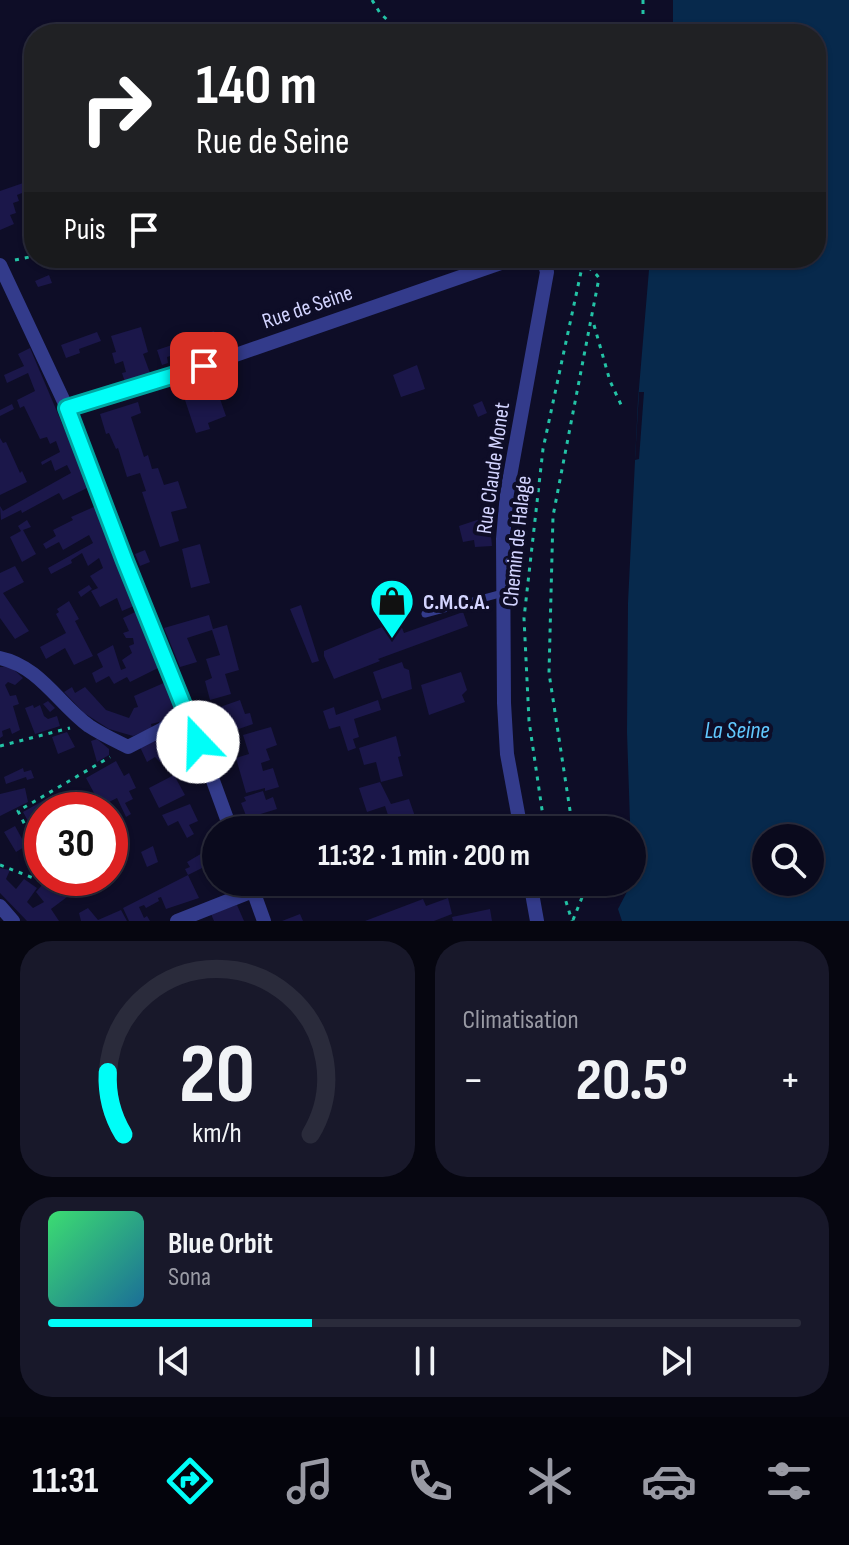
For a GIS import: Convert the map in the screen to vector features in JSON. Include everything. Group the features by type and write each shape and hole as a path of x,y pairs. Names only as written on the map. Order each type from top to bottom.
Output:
{"street":[{"path":"6,263 188,712 226,816"},
{"name":"Rue de Seine","path":"67,408 204,366 486,268"},
{"name":"Rue Claude Monet","path":"518,816 507,754 503,593 507,493 542,268"},
{"path":"0,658 28,670 87,724 128,747 188,712"},
{"path":"177,921 231,896"},
{"path":"254,896 264,921"},
{"path":"533,896 537,921"},
{"path":"0,906 13,921"}],"lane":[{"path":"425,614 503,593"}],"path":[{"path":"372,0 392,24"},
{"path":"643,0 643,24"},
{"name":"Chemin de Halage","path":"543,816 529,721 524,618 543,449 581,268"},
{"path":"571,816 549,673 553,516 593,321 599,278 589,268"},
{"path":"593,321 610,381 623,409"},
{"path":"0,746 87,724"},
{"path":"51,792 128,747"},
{"path":"24,808 18,811 24,823"},
{"path":"0,865 24,874"},
{"path":"564,896 572,921"},
{"path":"572,921 583,896"}],"water":[{"name":"La Seine","path":"673,0 849,0 849,921 622,921 618,909 625,896 646,896 646,816 630,816 628,603 638,400 649,268 826,268 826,24 673,24"}],"pier":[{"path":"639,392 644,392 639,459 635,460"}],"building":[{"path":"24,183 24,192 17,195 19,201 13,203 16,213 10,215 14,224 0,230 0,191"},
{"path":"49,275 52,283 38,287 35,281"},
{"path":"141,327 148,352 143,354 150,373 125,382 123,361 115,364 112,353 116,352 111,336"},
{"path":"214,331 220,351 213,353 210,343 167,357 168,363 162,365 157,350"},
{"path":"97,332 101,341 79,349 80,353 66,358 61,345"},
{"path":"30,348 89,487 63,500 59,493 22,513 21,510 1,520 0,506 3,511 71,473 67,465 55,471 51,460 42,465 41,462 60,452 56,441 50,444 47,437 40,439 24,406 20,408 17,400 35,391 28,373 7,383 4,375 24,366 18,354"},
{"path":"417,365 425,389 401,397 393,375"},
{"path":"205,393 207,400 219,396 226,416 208,423 210,429 196,433 185,400"},
{"path":"482,401 487,413 478,417 473,405"},
{"path":"138,402 141,413 131,417 144,457 148,455 152,469 158,468 164,485 178,481 187,508 171,512 179,541 160,547 142,492 146,491 140,473 127,477 118,448 109,433 106,434 100,414"},
{"path":"12,404 14,409 0,416 0,410"},
{"path":"0,438 3,443 6,442 27,482 0,495"},
{"path":"96,506 136,605 122,611 117,598 100,607 91,591 98,588 90,576 103,568 99,558 88,566 82,553 71,560 72,563 51,574 48,568 93,543 89,535 63,550 59,542 46,549 43,544 56,536 53,530 73,520 71,517"},
{"path":"489,516 492,546 475,547 474,540 463,542 459,526"},
{"path":"27,520 31,527 23,530 36,554 22,562 10,537 21,531 18,526"},
{"path":"200,544 210,583 191,588 182,549"},
{"path":"145,550 150,562 140,566 135,554"},
{"path":"15,566 24,582 3,593 29,631 15,639 0,618 0,573"},
{"path":"89,585 92,589 81,597 78,592"},
{"path":"69,601 79,619 75,621 93,656 74,665 65,648 46,659 40,647 66,633 56,614 59,612 57,609"},
{"path":"301,605 319,661 312,663 290,609"},
{"path":"137,611 160,667 130,682 127,677 114,684 109,676 96,683 92,673 103,667 97,654 113,645 121,670 126,668 122,660 132,653 129,646 134,644 133,638 126,638 123,633 129,631 123,618"},
{"name":"C.M.C.A.","path":"463,612 468,626 378,659 380,661 334,679 324,656 324,651 399,620 404,633"},
{"path":"209,615 213,629 227,625 239,670 225,674 231,694 210,700 205,681 212,678 206,659 220,655 212,630 187,638 197,662 180,667 164,628"},
{"path":"402,662 404,668 409,670 412,689 382,699 373,672"},
{"path":"10,666 23,678 15,685 8,682 5,685 10,696 16,695 19,704 13,706 20,730 12,734 10,728 2,731 0,738 0,667"},
{"path":"461,672 467,690 462,695 465,702 429,715 421,685"},
{"path":"166,682 176,706 170,719 159,725 159,722 151,724 152,728 133,736 109,729 84,713 64,692 72,687 75,693 85,687 106,710 129,718 134,708 138,707 134,696"},
{"path":"240,700 245,714 250,713 253,724 233,731 230,719 224,721 220,707"},
{"path":"378,700 381,710 354,719 359,737 353,739 356,748 348,751 340,726 329,729 323,711 334,707 336,715"},
{"path":"48,701 55,708 50,712 43,704"},
{"path":"33,705 34,708 40,705 48,719 57,716 60,726 35,734 25,708"},
{"path":"271,727 277,745 266,749 270,760 261,763 263,771 273,768 279,787 246,793 236,758 249,754 243,735"},
{"path":"67,732 75,747 58,754 52,737"},
{"path":"166,733 177,753 160,762 155,757 147,762 140,747"},
{"path":"396,736 403,776 381,782 376,762 364,765 359,748"},
{"path":"97,739 109,749 109,755 97,762 91,741"},
{"path":"116,761 124,776 129,773 136,788 129,791 133,799 128,802 128,792 94,792 86,778"},
{"path":"23,768 24,772 31,770 34,778 27,780 26,777 6,784 4,777"},
{"path":"174,775 185,795 159,808 149,788"},
{"path":"380,782 391,804 409,799 415,816 388,816 385,806 367,812 359,788"},
{"path":"25,788 24,804 0,816 0,794"},
{"path":"263,791 266,800 273,797 277,809 246,816 241,803 246,801 244,797"},
{"path":"190,804 198,821 189,825 194,834 187,838 178,821 168,826 162,815"},
{"path":"15,826 24,847 16,852 4,832"},
{"path":"153,846 158,862 147,867 141,852"},
{"path":"202,853 202,868 188,875 185,869 190,867 187,862"},
{"path":"0,868 10,870 6,879 16,889 24,879 24,896 31,896 27,902 33,908 44,902 39,896 68,896 51,909 59,921 27,921 0,893"},
{"path":"188,875 199,898 166,909 161,897 146,908 144,905 139,907 144,918 147,916 150,921 129,921 123,908"},
{"path":"448,898 452,914 434,921 365,921 423,899 426,906"},
{"path":"237,905 244,921 214,921 211,914"},
{"path":"88,908 98,920 121,910 127,921 81,921 79,913"},
{"path":"490,909 492,921 453,921 452,917"},
{"path":"300,914 303,921 282,921"}],"place":[{"name":"C.M.C.A.","path":"392,640"}],"route":[{"path":"198,742 67,408 204,366"}]}
